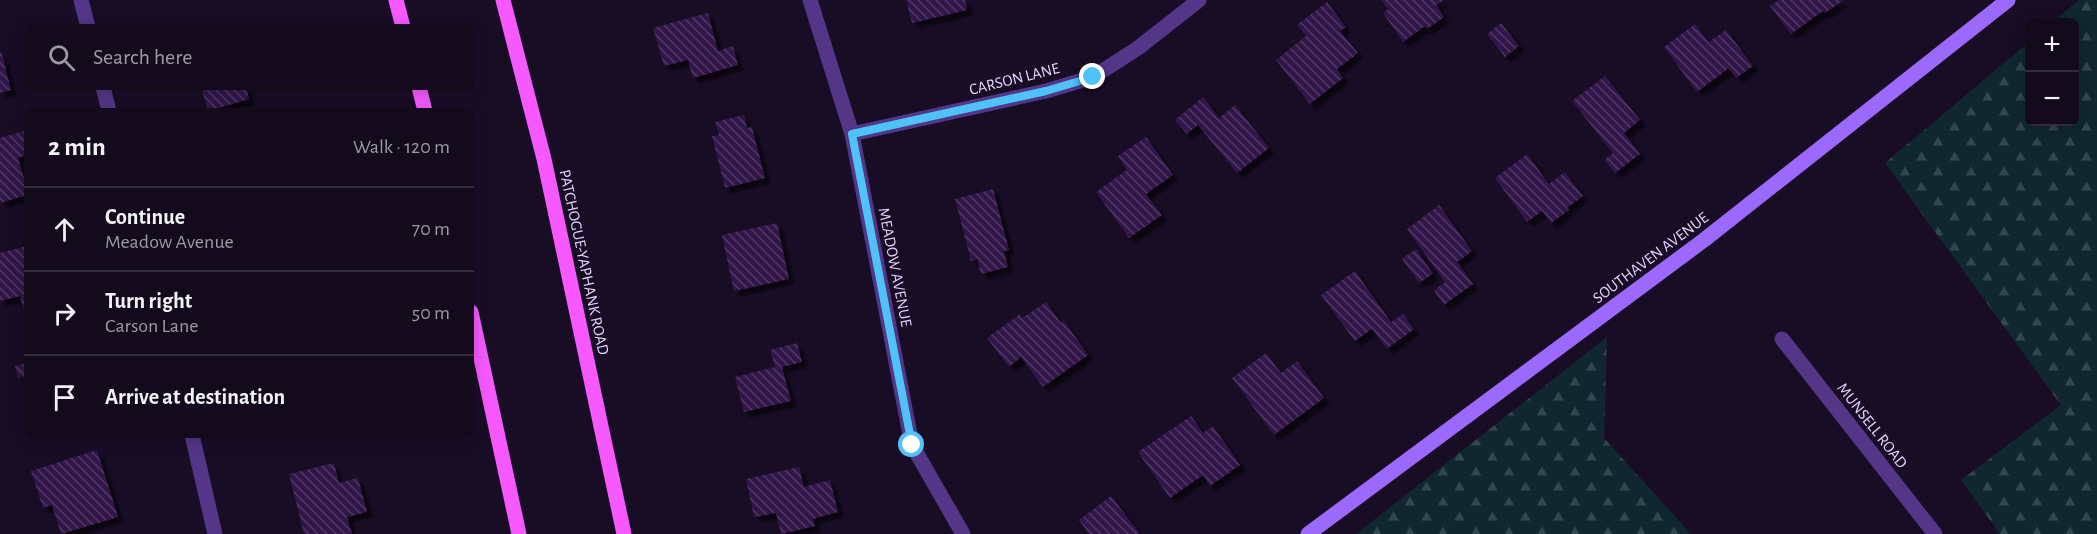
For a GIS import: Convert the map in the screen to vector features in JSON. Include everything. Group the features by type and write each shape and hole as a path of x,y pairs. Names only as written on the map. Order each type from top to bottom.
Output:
{"main road":[{"path":"396,0 402,24"},
{"name":"PATCHOGUE-YAPHANK ROAD","path":"503,0 544,159 624,534"},
{"path":"419,90 424,108"},
{"path":"474,326 519,534"}],"street":[{"path":"81,0 87,24"},
{"name":"MEADOW AVENUE","path":"810,0 852,134 912,445 963,534"},
{"name":"CARSON LANE","path":"852,134 1046,91 1093,77 1138,48 1198,0"},
{"name":"SOUTHAVEN AVENUE","path":"1308,534 1704,240 2008,0"},
{"path":"104,90 108,108"},
{"name":"MUNSELL ROAD","path":"1782,339 1935,534"},
{"path":"193,438 214,534"}],"green space":[{"path":"2079,0 2097,0 2097,534 2000,534 1961,480 2061,405 1885,163 2025,45 2025,126 2079,126 2079,18 2057,18"},
{"path":"1607,337 1604,438 1691,534 1356,534"}],"building":[{"path":"906,0 965,0 967,10 912,23"},
{"path":"1381,0 1444,0 1436,5 1444,17 1427,29 1425,26 1403,42 1383,13 1388,9"},
{"path":"1779,0 1844,0 1825,13 1823,11 1791,34 1770,6"},
{"path":"1327,2 1346,27 1340,31 1358,53 1337,69 1343,78 1310,104 1276,60 1306,36 1297,25"},
{"path":"708,13 718,51 733,46 738,65 693,78 688,60 664,66 653,28"},
{"path":"1501,23 1519,46 1505,57 1487,34"},
{"path":"1695,24 1709,42 1726,30 1753,66 1736,78 1729,68 1697,92 1664,47"},
{"path":"0,52 11,90 0,93"},
{"path":"1605,76 1640,120 1624,133 1640,154 1615,173 1604,160 1613,153 1572,101"},
{"path":"202,90 247,90 249,99 218,108 207,108"},
{"path":"1203,97 1219,118 1235,105 1269,148 1237,173 1198,125 1187,134 1175,120"},
{"path":"744,115 747,128 752,127 765,178 725,188 712,136 719,135 715,122"},
{"path":"24,131 24,156 18,158 24,178 24,196 0,203 0,138"},
{"path":"1146,137 1173,175 1146,194 1162,215 1129,238 1096,192 1127,170 1118,156"},
{"path":"1527,154 1549,184 1565,172 1583,196 1551,223 1542,211 1527,222 1495,178"},
{"path":"993,189 1009,250 1004,251 1008,267 981,274 977,259 971,261 955,199"},
{"path":"1439,205 1472,251 1457,262 1473,284 1444,305 1434,291 1445,282 1407,229"},
{"path":"777,223 789,279 734,291 722,235"},
{"path":"24,247 24,311 20,296 0,301 0,253"},
{"path":"1416,249 1433,274 1419,283 1402,259"},
{"path":"1355,271 1391,322 1403,314 1414,329 1387,349 1372,329 1355,341 1321,295"},
{"path":"1046,302 1061,323 1064,321 1088,355 1043,387 1021,357 1009,367 987,338 1020,314 1022,318"},
{"path":"797,343 802,362 782,367 791,401 744,412 735,377 775,367 770,350"},
{"path":"1266,353 1281,373 1297,361 1324,398 1274,435 1232,378"},
{"path":"24,364 24,380 23,376 18,378 15,366"},
{"path":"1191,416 1203,433 1213,426 1240,465 1210,486 1203,475 1170,498 1138,452"},
{"path":"97,450 118,517 61,534 52,505 43,508 31,471"},
{"path":"334,463 339,483 358,478 367,512 347,517 352,534 304,534 289,474"},
{"path":"799,467 804,487 830,480 838,512 813,519 815,526 781,534 776,513 754,517 746,479"},
{"path":"1111,496 1140,534 1089,534 1079,520"}],"route":[{"path":"912,445 852,134 1046,91 1093,77"}]}
